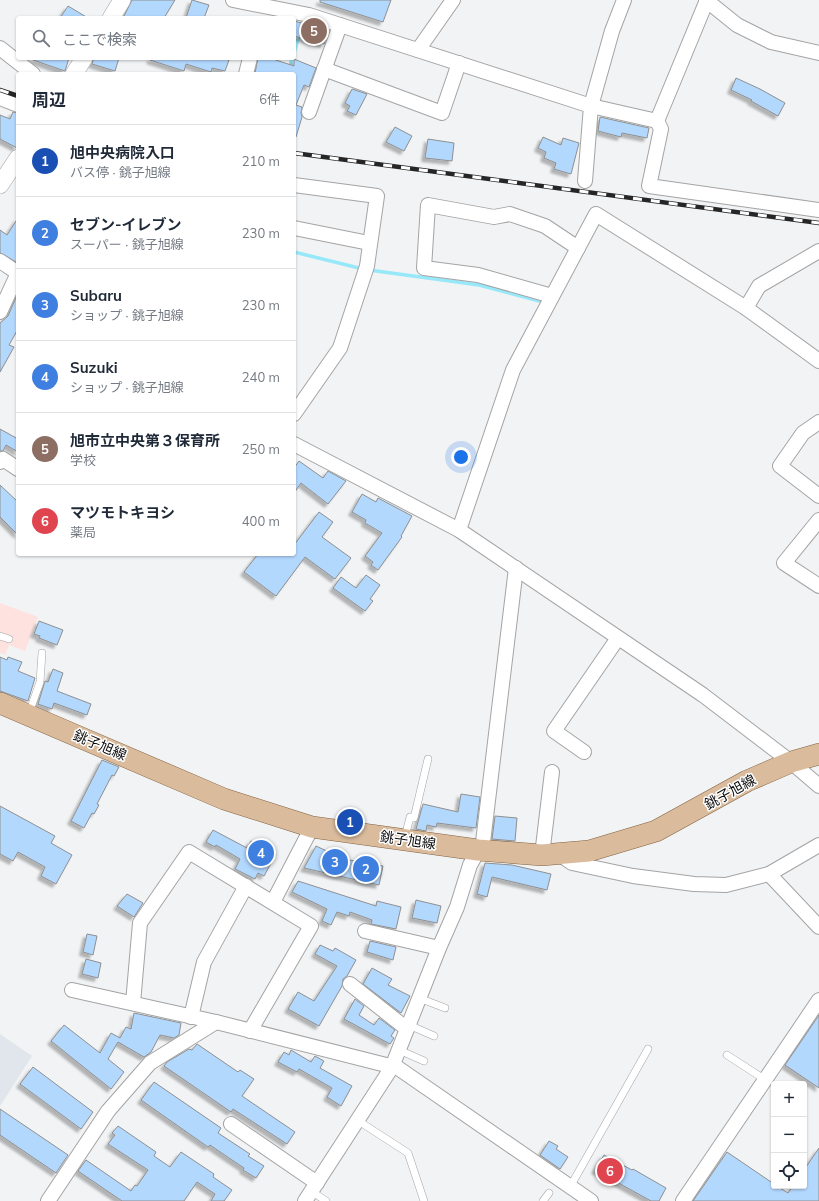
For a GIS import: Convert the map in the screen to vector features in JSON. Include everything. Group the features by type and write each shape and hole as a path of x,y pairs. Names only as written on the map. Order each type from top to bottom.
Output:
{"main road":[{"name":"銚子旭線","path":"0,703 29,714 224,799 312,827 478,850 551,855 590,851 656,831 747,781 791,762 819,754"}],"street":[{"path":"112,16 122,0"},
{"path":"233,0 261,12 309,15 591,106 657,121"},
{"path":"418,50 453,0"},
{"path":"585,181 591,106 612,31 624,0"},
{"path":"819,53 771,42 736,25 707,0 657,121 661,130 649,186 819,210"},
{"path":"309,112 340,25"},
{"path":"0,48 30,72"},
{"path":"75,72 83,60"},
{"path":"246,72 250,60"},
{"path":"324,69 442,113 458,63"},
{"path":"0,98 16,104"},
{"path":"0,185 16,161"},
{"path":"296,184 377,196 369,242 367,266 340,348 296,411"},
{"path":"552,296 478,275 424,268 428,205 494,216 510,214 545,226 578,248"},
{"path":"459,530 513,370 596,214 746,308 819,361"},
{"path":"296,228 369,242"},
{"path":"746,308 759,286 819,251"},
{"path":"0,261 16,272"},
{"path":"0,312 16,277"},
{"path":"819,422 803,433 780,466 819,496"},
{"path":"296,445 459,530 703,695 791,762 819,786"},
{"path":"0,462 3,459 16,468"},
{"path":"819,520 784,563 819,586"},
{"path":"231,1124 311,1192 392,1067 439,948 457,907 470,865 483,842 516,568"},
{"path":"584,752 554,731 618,638"},
{"path":"552,772 551,855 572,863 633,876 694,884 726,885 769,874 819,845"},
{"path":"273,902 312,827"},
{"path":"133,1004 140,923 189,852 311,926 250,1031"},
{"path":"769,874 819,927"},
{"path":"191,1017 204,962 246,886"},
{"path":"365,931 439,948"},
{"path":"350,984 408,1027"},
{"path":"72,990 216,1022 398,1068 590,1201"},
{"path":"683,1201 764,1079 819,1000"},
{"path":"48,1201 108,1111 150,1063 216,1022"}],"lane":[{"path":"0,636 9,639"},
{"path":"29,714 40,682 42,653"},
{"path":"405,839 410,817 414,818 428,759"},
{"path":"419,998 445,1008"},
{"path":"408,1027 434,1036"},
{"path":"570,1187 648,1048"},
{"path":"399,1050 424,1061"},
{"path":"727,1055 764,1079"},
{"path":"357,1120 408,1153 424,1201"},
{"path":"311,1192 326,1201"},
{"path":"543,1201 549,1193"}],"shaded area":[{"path":"0,603 38,617 25,651 9,645 5,655 0,653"},
{"path":"0,1034 32,1056 0,1106"}],"building":[{"path":"132,0 175,0 165,16 124,16"},
{"path":"192,0 209,5 205,16 187,16"},
{"path":"320,0 391,0 383,22 320,2"},
{"path":"68,6 85,16 61,16"},
{"path":"296,22 329,30 324,44 296,37"},
{"path":"33,60 68,60 65,71"},
{"path":"93,60 118,60 115,71 92,64"},
{"path":"150,60 229,60 225,71 212,68 211,72 186,64 184,71"},
{"path":"258,60 276,60 294,66 294,60 296,60 316,68 309,87 304,85 296,105 296,72 255,72"},
{"path":"736,78 785,103 778,116 751,101 752,100 731,90"},
{"path":"352,89 367,94 356,115 347,111 350,106 345,103"},
{"path":"296,105 302,107 302,117 296,137"},
{"path":"13,112 16,113 16,147 0,139 0,115 10,119"},
{"path":"600,117 649,128 647,138 622,133 621,137 598,131"},
{"path":"395,127 412,136 404,151 386,142"},
{"path":"543,137 561,145 563,138 579,143 571,174 554,169 556,163 544,158 546,152 538,148"},
{"path":"428,139 454,143 452,161 425,158"},
{"path":"16,221 16,262 0,253 0,230 7,235"},
{"path":"16,298 16,333 9,345 14,347 0,372 0,323 8,316"},
{"path":"0,429 16,438 16,451 6,445 3,451 0,451"},
{"path":"299,461 323,478 328,471 346,481 328,504 301,483 296,490 296,465"},
{"path":"0,485 16,500 16,533 0,517"},
{"path":"362,494 376,502 378,498 412,516 401,536 402,537 378,570 371,565 373,562 365,556 382,533 365,523 366,520 352,512"},
{"path":"319,512 333,522 322,537 351,558 335,579 305,557 276,596 244,572 256,556 296,556 296,542"},
{"path":"366,575 380,585 370,599 373,601 365,611 333,588 341,577 356,588"},
{"path":"39,621 63,630 57,645 39,638 40,636 34,634"},
{"path":"0,657 7,660 8,657 22,662 18,671 35,678 28,701 0,691"},
{"path":"53,669 63,673 57,691 91,704 87,715 54,703 52,709 38,704 45,681 48,682"},
{"path":"102,760 119,767 114,776 112,775 97,804 99,805 94,814 92,813 84,828 71,821"},
{"path":"461,794 480,797 476,828 437,823 436,827 427,825 426,831 416,829 423,804 458,812"},
{"path":"0,806 55,836 51,843 72,855 56,884 41,876 45,867 18,852 13,861 0,854"},
{"path":"495,816 517,818 515,841 492,839"},
{"path":"213,830 247,848 251,841 276,854 264,876 258,873 255,879 235,869 240,859 216,845 215,847 206,842"},
{"path":"316,846 344,859 383,866 379,885 304,868"},
{"path":"485,863 512,865 551,874 547,890 492,877 487,897 477,894"},
{"path":"298,881 376,906 377,901 401,907 396,929 371,924 372,920 350,912 349,916 337,912 331,925 322,921 327,909 292,892"},
{"path":"127,894 143,903 134,917 117,906"},
{"path":"416,900 441,906 437,923 412,918"},
{"path":"87,934 97,936 93,955 83,952"},
{"path":"370,941 396,947 393,960 367,952"},
{"path":"320,945 333,951 335,948 356,960 347,976 343,979 342,986 319,1026 288,1009 298,992 314,1001 337,966 315,954"},
{"path":"86,959 101,963 98,978 82,974"},
{"path":"372,968 392,979 388,985 410,996 401,1013 363,984"},
{"path":"355,999 364,1006 359,1015 374,1025 379,1018 395,1030 391,1036 394,1038 390,1044 344,1019"},
{"path":"134,1013 181,1023 179,1035 174,1038 160,1035 151,1052 144,1057 118,1042 108,1059 124,1072 111,1089 51,1041 64,1025 100,1053 111,1033 120,1038 126,1027 131,1029"},
{"path":"819,1015 819,1088 785,1065"},
{"path":"197,1044 238,1072 240,1070 254,1079 242,1096 295,1132 287,1144 233,1109 231,1112 164,1066 167,1062 189,1049 192,1050"},
{"path":"291,1050 311,1062 315,1056 324,1061 320,1068 352,1086 341,1106 327,1097 332,1088 299,1069 297,1072 278,1062 284,1052 289,1055"},
{"path":"33,1067 93,1112 81,1129 20,1084"},
{"path":"154,1082 221,1128 218,1133 250,1154 248,1156 264,1166 256,1178 243,1170 244,1168 210,1145 208,1147 141,1100"},
{"path":"0,1109 68,1155 56,1173 0,1135"},
{"path":"118,1126 156,1152 154,1156 170,1167 181,1152 214,1174 213,1177 232,1190 224,1201 211,1201 215,1194 197,1182 184,1201 122,1201 78,1171 86,1160 131,1191 135,1185 137,1186 148,1170 108,1144 115,1135 112,1133"},
{"path":"549,1141 558,1146 556,1149 568,1157 560,1169 540,1155"},
{"path":"819,1148 819,1201 693,1201 727,1152 771,1182 771,1189 782,1189 788,1193 791,1189 807,1189 807,1166"},
{"path":"604,1155 632,1170 633,1169 666,1188 659,1201 651,1201 595,1170"}],"waterway":[{"path":"296,46 300,33"},
{"path":"288,72 292,60"},
{"path":"296,252 363,269"},
{"path":"369,270 479,285 543,302"}],"railway":[{"path":"0,90 16,95"},
{"path":"296,153 819,223"}],"place":[{"name":"旭市立中央第３保育所","path":"314,31"},
{"name":"旭中央病院入口","path":"350,822"},
{"name":"Suzuki","path":"261,853"},
{"name":"Subaru","path":"335,862"},
{"name":"セブン-イレブン","path":"366,869"},
{"name":"マツモトキヨシ","path":"610,1171"}]}
